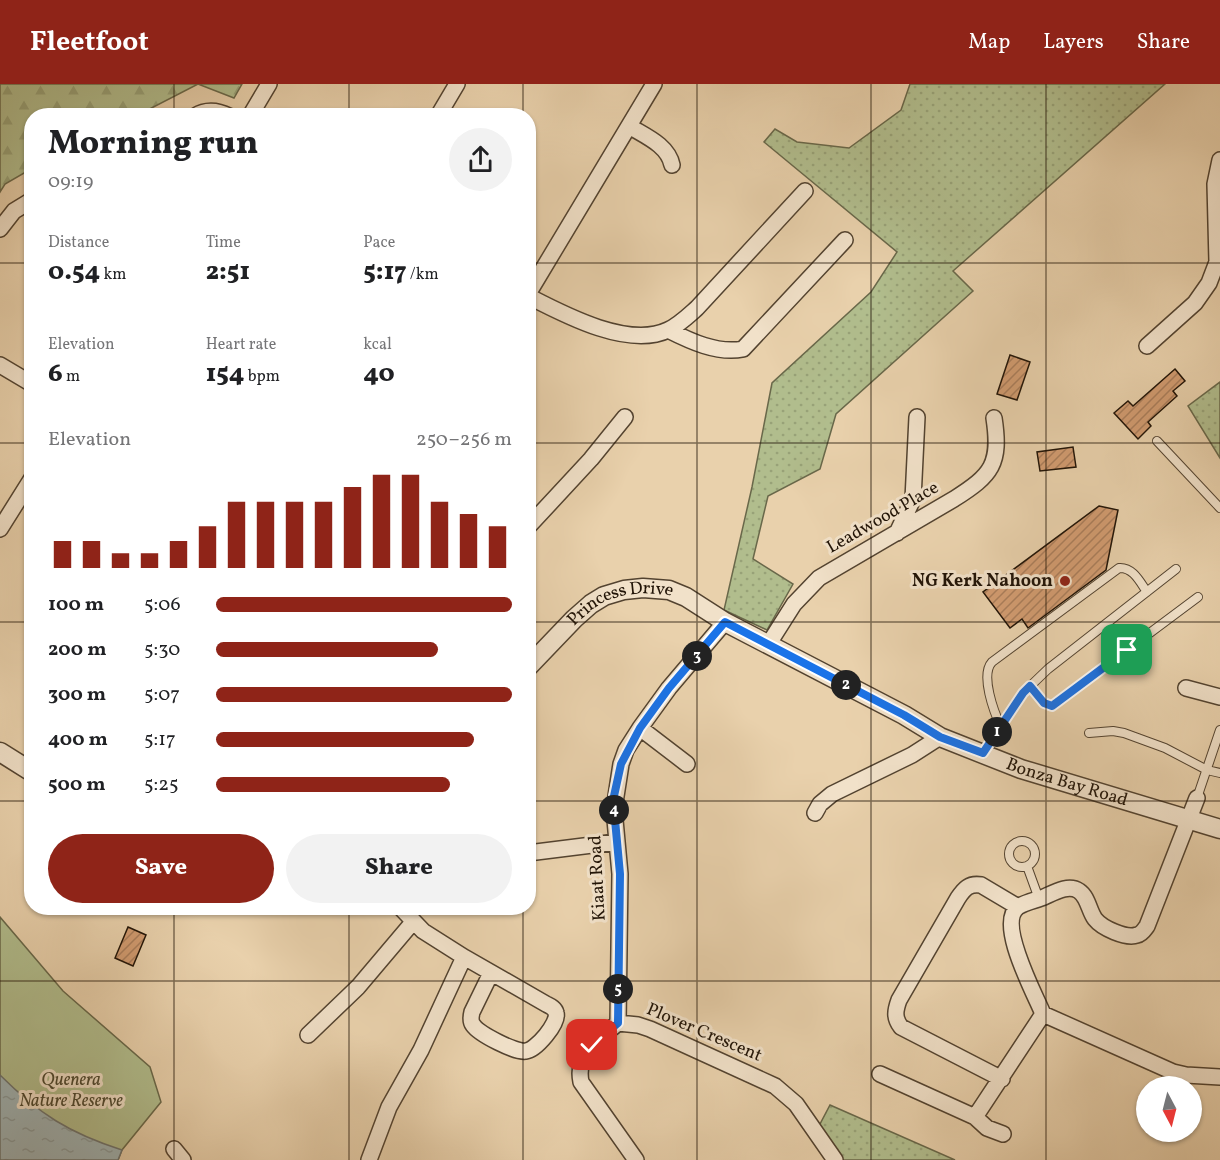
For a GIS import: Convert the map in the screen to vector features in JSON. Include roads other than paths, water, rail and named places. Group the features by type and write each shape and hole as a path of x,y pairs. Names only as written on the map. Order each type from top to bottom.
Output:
{"street":[{"path":"254,108 269,84"},
{"path":"443,108 457,84"},
{"path":"536,282 654,84"},
{"path":"629,126 660,145 670,158 672,165"},
{"path":"1147,346 1195,303 1209,283 1217,262 1218,228 1215,184 1220,160"},
{"path":"536,299 565,315 629,334 657,334 668,330 697,308 805,191"},
{"path":"0,229 15,211 24,205"},
{"path":"668,330 704,345 729,350 742,349 845,240"},
{"path":"0,365 24,379"},
{"path":"536,519 585,467 625,417"},
{"path":"897,533 913,499 917,417"},
{"name":"Leadwood Place","path":"768,645 794,604 819,578 976,485 987,474 995,459 998,440 994,418"},
{"path":"0,529 24,491"},
{"name":"Princess Drive","path":"536,660 591,604 604,596 624,590 656,588 669,590 686,597 725,622"},
{"name":"Bonza Bay Road","path":"725,622 904,715 940,737 1021,769 1220,829"},
{"name":"Kiaat Road","path":"618,1023 620,874 614,809 617,781 626,750 640,728 669,688 725,622"},
{"path":"1186,688 1220,697"},
{"path":"640,728 687,764"},
{"path":"815,813 820,804 832,794 912,755 940,737"},
{"path":"0,752 24,767"},
{"path":"1197,798 1147,926 1138,935 1129,936 1099,924 1084,896 1073,889 1064,889 1018,907 1011,919 1011,934 1043,1014 1173,1072 1220,1077"},
{"path":"536,853 616,842"},
{"path":"1002,1079 901,1027 895,1012 899,1000 966,888 974,884 981,885 1018,907"},
{"path":"408,915 423,931 556,1011 555,1021 534,1049 522,1052 514,1050 481,1032 473,1024 472,1012 491,973"},
{"path":"308,1035 358,987 414,922"},
{"path":"369,1160 389,1107 421,1050 464,957"},
{"path":"975,1117 1043,1014"},
{"name":"Plover Crescent","path":"636,1160 581,1082 579,1071 584,1054 618,1023 650,1029 775,1086 796,1104 835,1160"},
{"path":"880,1074 975,1117 987,1128 1003,1134"}],"lane":[{"path":"1157,441 1220,508"},
{"path":"1001,727 996,716 987,675 992,662 1119,568 1125,567 1132,571 1147,592"},
{"path":"983,753 1030,686 1048,669 1176,569"},
{"path":"1030,686 1044,703 1052,706 1198,597"},
{"path":"1197,798 1220,730"},
{"path":"1089,733 1113,731 1124,733 1165,748 1207,770 1220,773"},
{"path":"1027,866 1039,899"}],"water":[{"path":"0,1075 28,1101 56,1121 86,1137 122,1150 118,1160 0,1160"}],"place":[{"name":"NG Kerk Nahoon","path":"1065,581"}],"park label":[{"name":"Quenera Nature Reserve","path":"71,1090"}]}
